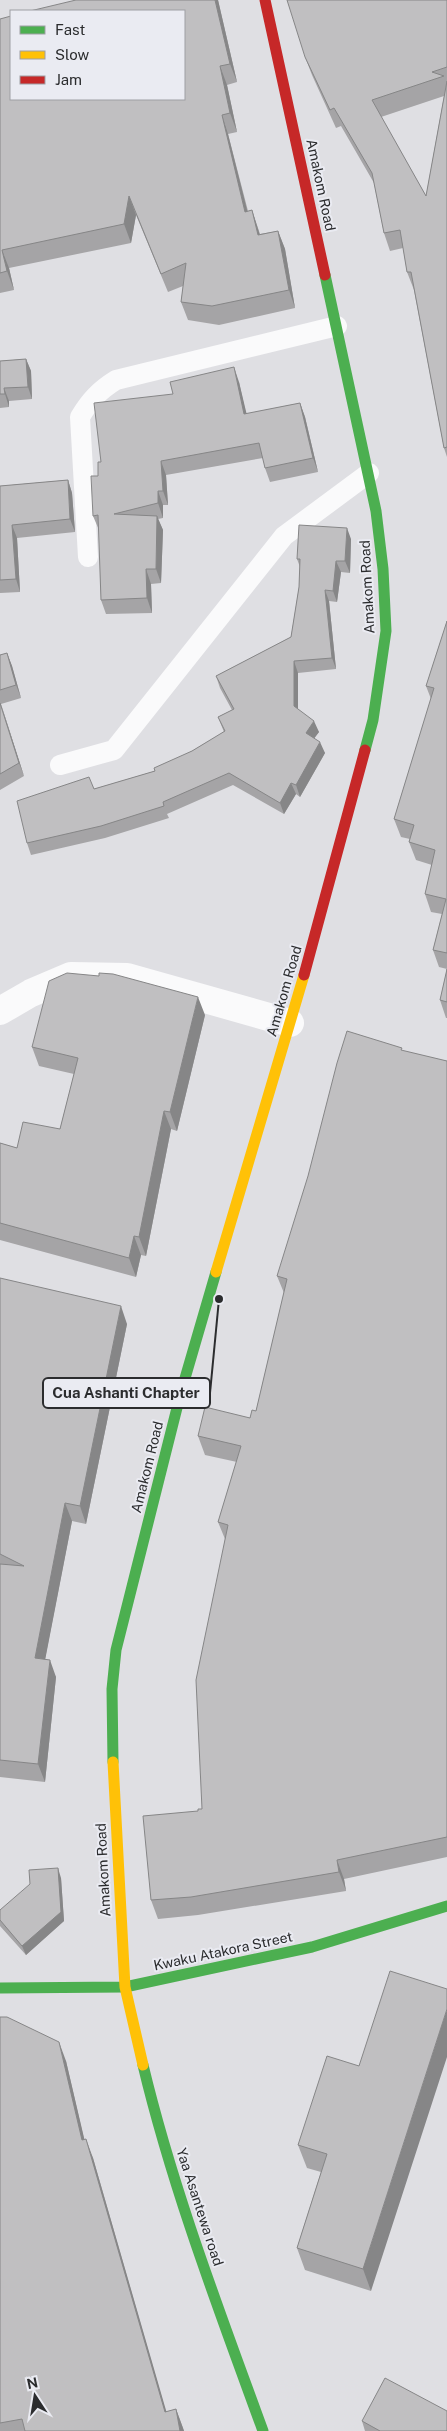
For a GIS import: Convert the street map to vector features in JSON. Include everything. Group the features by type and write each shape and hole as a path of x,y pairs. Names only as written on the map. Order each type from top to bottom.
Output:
{"street":[{"name":"Amakom Road","path":"124,1987 113,1767 112,1689 116,1650 181,1392 290,1023 346,825 373,720 385,640 383,569 369,473 265,0"},
{"path":"0,1011 31,993 71,976 128,978 290,1023"},
{"name":"Kwaku Atakora Street","path":"0,1988 124,1987 312,1947 447,1906"},
{"name":"Yaa Asantewa road","path":"124,1987 154,2110 190,2229 263,2431"}],"lane":[{"path":"88,557 80,416 89,402 101,390 116,380 337,326"},
{"path":"60,765 114,750 284,536 369,473"}],"building":[{"path":"76,0 215,0 230,64 220,66 230,113 222,115 245,212 252,210 258,235 278,231 289,290 212,306 181,302 186,263 161,274 129,196 124,224 2,250 7,271 0,273 0,19 10,16 10,100 185,100 185,10 34,10"},
{"path":"287,0 447,0 447,67 432,72 444,76 372,100 426,196 447,81 447,447 444,448 411,272 407,272 400,230 384,233 372,173 334,108 330,110 305,57"},
{"path":"26,359 28,387 4,388 5,394 0,394 0,361"},
{"path":"234,367 244,414 300,403 313,458 265,468 259,443 161,461 163,491 158,491 158,503 114,514 157,516 156,569 146,569 147,598 101,600 98,515 93,516 91,476 98,476 98,462 101,462 94,403 173,394 170,382"},
{"path":"68,480 70,519 12,525 16,579 0,580 0,486"},
{"path":"299,525 347,528 345,561 336,561 333,591 325,590 332,658 294,661 294,706 314,721 306,733 320,742 296,785 291,783 280,803 229,773 163,802 164,806 101,826 27,843 17,801 89,777 94,789 155,771 154,768 192,751 225,731 218,717 234,709 216,676 291,637 299,587 300,559 297,559"},
{"path":"447,621 447,953 433,950 446,899 425,894 435,850 409,842 414,825 394,819 434,688 426,686"},
{"path":"7,653 16,685 0,690 0,655"},
{"path":"0,703 19,763 0,774"},
{"path":"447,969 447,1002 440,1000"},
{"path":"67,973 99,976 99,973 113,974 198,997 170,1112 164,1111 139,1237 134,1236 129,1258 0,1223 0,1143 17,1148 23,1122 60,1129 78,1058 32,1047 49,981"},
{"path":"347,1031 402,1048 401,1050 447,1061 447,1837 337,1860 339,1872 191,1897 151,1900 143,1816 198,1811 198,1809 202,1809 196,1680 228,1525 218,1522 241,1446 198,1436 205,1407 250,1418 252,1410 256,1411 287,1279 277,1276 308,1176"},
{"path":"0,1278 121,1306 80,1506 65,1503 35,1658 50,1660 38,1764 0,1760 0,1564 24,1566 0,1554"},
{"path":"58,1868 61,1912 22,1946 0,1920 0,1910 30,1884 29,1870"},
{"path":"390,1971 447,1989 447,2009 363,2269 297,2248 327,2154 298,2145 327,2056 359,2066"},
{"path":"0,2017 7,2017 59,2042 82,2140 86,2139 165,2412 176,2409 180,2431 25,2431 22,2419 0,2423"},
{"path":"385,2378 447,2411 447,2431 380,2431 362,2421"}],"traffic: fast":[{"path":"325,275 376,511 383,569 386,631 373,720 365,750"},
{"path":"113,1762 112,1689 116,1650 181,1392 216,1272"},
{"path":"0,1988 125,1987 312,1947 447,1906"},
{"path":"143,2065 168,2158 183,2204 263,2431"}],"traffic: slow":[{"path":"216,1272 304,975"},
{"path":"113,1762 125,1987 143,2065"}],"traffic: jam":[{"path":"265,0 325,275"},
{"path":"304,975 365,750"}],"place":[{"name":"Cua Ashanti Chapter","path":"219,1299"}]}
